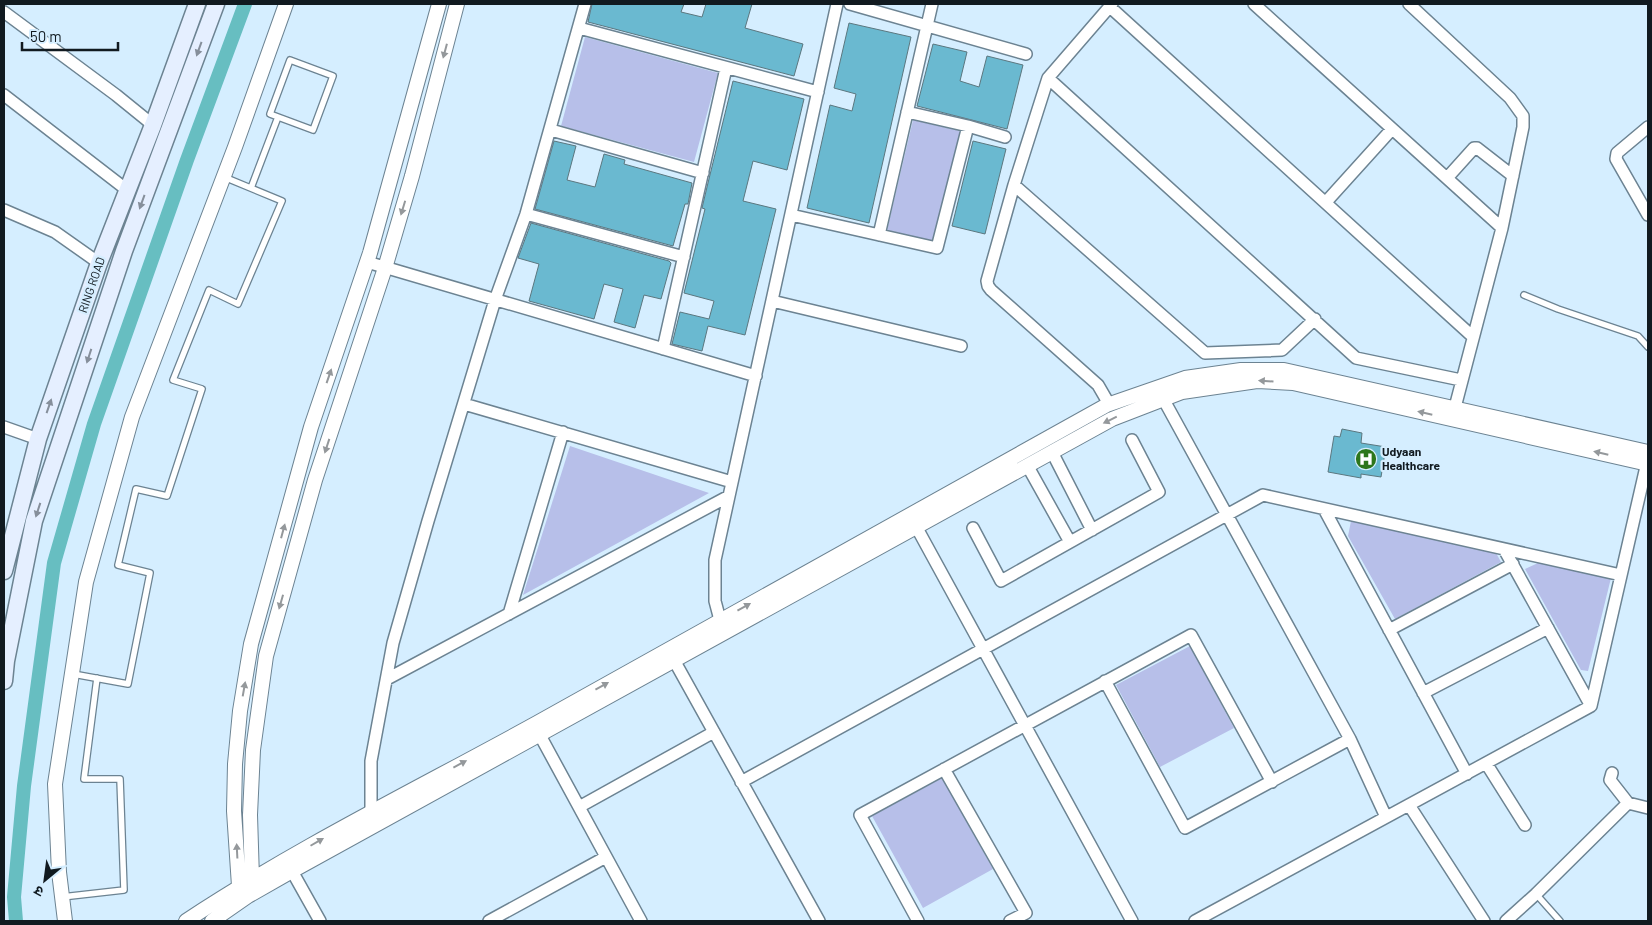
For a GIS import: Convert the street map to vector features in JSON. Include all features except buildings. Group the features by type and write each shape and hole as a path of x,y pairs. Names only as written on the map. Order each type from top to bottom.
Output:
{"main road":[{"name":"RING ROAD","path":"4,571 38,439 100,263 197,4"},
{"path":"4,681 8,651 34,521 124,251 216,4"}],"street":[{"path":"65,921 59,872 56,784 86,582 132,417 224,177 286,4"},
{"path":"212,921 241,892 234,811 235,764 240,711 251,644 311,427 367,262 440,4"},
{"path":"254,885 250,814 253,750 264,666 315,480 385,268 412,176 457,4"},
{"path":"371,812 370,761 394,643 495,300 526,214 585,4"},
{"path":"720,620 715,601 715,560 837,4"},
{"path":"850,4 1026,54"},
{"path":"879,235 932,4"},
{"path":"1254,4 1502,228"},
{"path":"1409,4 1510,98 1523,116 1523,127 1502,228 1453,414"},
{"path":"1109,404 1098,385 988,286 987,281 1014,185 1048,78 1111,5 1472,336"},
{"path":"4,12 116,95 153,125"},
{"path":"579,28 818,92"},
{"path":"663,349 726,68"},
{"path":"1048,78 1356,358 1461,380"},
{"path":"4,96 127,190"},
{"path":"907,112 968,126 1005,137"},
{"path":"791,215 937,248 968,126"},
{"path":"1647,208 1616,159 1617,153 1648,127"},
{"path":"1326,202 1392,128"},
{"path":"551,130 703,173"},
{"path":"1447,178 1474,148 1477,148 1513,176"},
{"path":"1014,185 1205,353 1282,350 1315,319"},
{"path":"4,210 55,232 100,263"},
{"path":"526,214 684,257"},
{"path":"367,262 756,376"},
{"path":"772,301 962,346"},
{"path":"186,921 537,730 913,520 1109,404 1161,393 1182,392 1257,381 1293,383 1453,414 1648,459 1591,706 1195,921"},
{"path":"671,655 720,620 913,520 1027,465 1161,393"},
{"path":"1161,393 1350,739 1386,817"},
{"path":"464,404 732,482"},
{"path":"4,428 38,439"},
{"path":"509,614 563,432"},
{"path":"973,528 1001,581 1159,492 1132,440"},
{"path":"1052,452 1092,530"},
{"path":"1027,465 1070,542"},
{"path":"298,476 315,480"},
{"path":"741,782 1263,495 1621,575"},
{"path":"386,679 729,496"},
{"path":"290,505 306,510"},
{"path":"1324,509 1467,774"},
{"path":"913,520 1132,921"},
{"path":"1504,549 1591,706"},
{"path":"1389,630 1513,564"},
{"path":"1423,693 1548,628"},
{"path":"918,921 860,815 1191,635 1272,782"},
{"path":"671,655 819,921"},
{"path":"248,662 264,666"},
{"path":"1105,681 1185,828 1350,739"},
{"path":"537,730 641,921"},
{"path":"289,865 371,812 537,730"},
{"path":"579,807 714,732"},
{"path":"1486,763 1525,825"},
{"path":"944,769 1026,913 1010,921"},
{"path":"1612,773 1610,780 1628,803 1648,808"},
{"path":"1506,921 1628,803"},
{"path":"1409,805 1484,921"},
{"path":"489,921 606,857"},
{"path":"289,865 320,921"}],"lane":[{"path":"290,60 333,76 313,130 278,117 270,114 290,60"},
{"path":"251,188 278,117"},
{"path":"72,674 128,684 150,573 118,565 136,489 167,496 202,389 173,380 209,290 238,304 282,201 224,177"},
{"path":"1524,295 1558,309 1638,336 1648,347"},
{"path":"62,897 124,890 120,779 84,779 97,678"},
{"path":"1536,894 1560,921"}],"shaded area":[{"path":"585,37 718,73 694,162 561,126"},
{"path":"913,120 960,131 934,241 887,230"},
{"path":"570,446 709,493 523,595"},
{"path":"1351,521 1496,553 1501,562 1395,619 1348,536"},
{"path":"1538,563 1611,578 1588,671 1581,670 1525,569"},
{"path":"1190,646 1234,728 1160,767 1116,685"},
{"path":"942,778 993,869 923,908 872,816"}],"waterway":[{"path":"16,921 14,897 24,786 54,563 94,424 187,160 245,4"}],"place":[{"name":"Udyaan Healthcare","path":"1366,459"}]}
